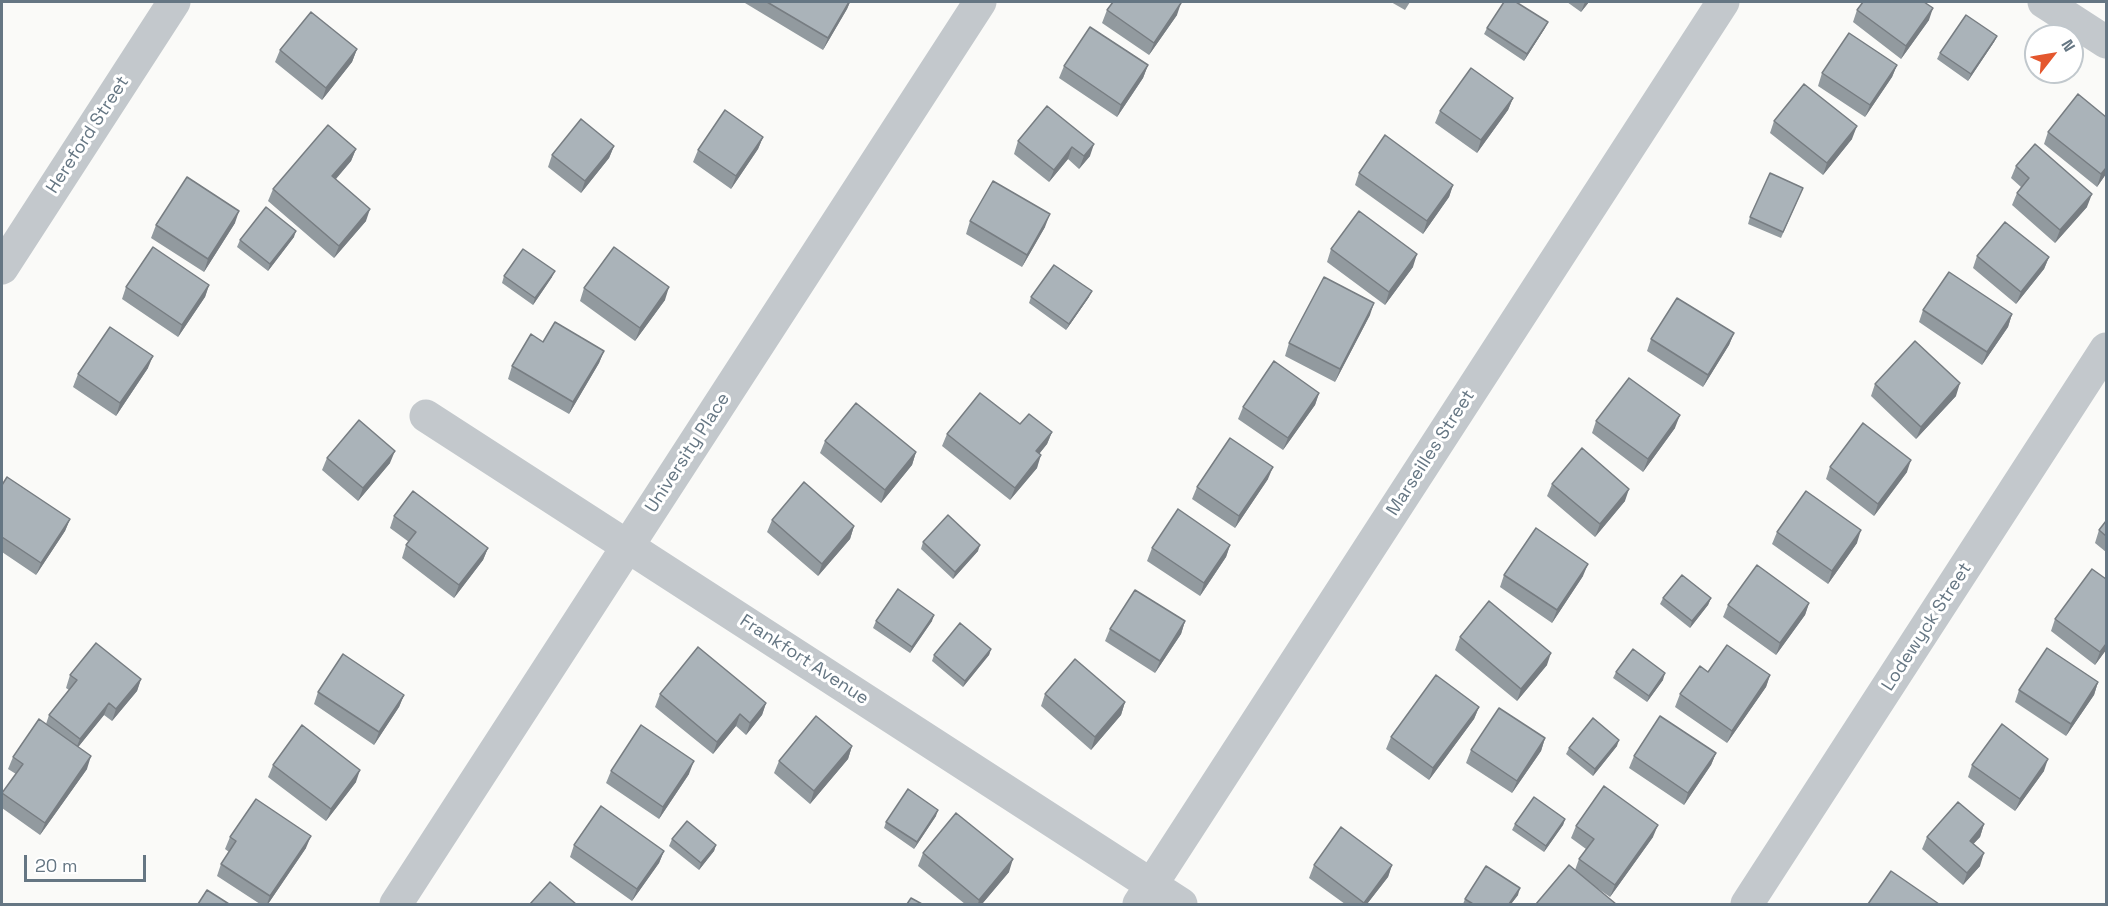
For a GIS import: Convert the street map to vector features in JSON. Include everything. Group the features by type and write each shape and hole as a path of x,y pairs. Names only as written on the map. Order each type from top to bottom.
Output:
{"street":[{"name":"Hereford Street","path":"2,267 174,2"},
{"name":"University Place","path":"396,904 980,2"},
{"name":"Marseilles Street","path":"1146,895 1724,2"},
{"path":"2044,2 2106,42"},
{"name":"Lodewyck Street","path":"1747,904 2106,349"},
{"name":"Frankfort Avenue","path":"426,416 628,546 1146,895 1181,904"}],"building":[{"path":"767,2 849,2 828,38"},
{"path":"1113,2 1181,3 1154,43 1107,10"},
{"path":"1504,2 1516,2 1548,22 1527,54 1487,28"},
{"path":"1863,2 1924,2 1933,8 1906,46 1857,10"},
{"path":"311,12 357,49 326,88 280,50"},
{"path":"1966,15 1997,36 1971,74 1940,53"},
{"path":"1090,27 1148,65 1121,105 1064,66"},
{"path":"1849,33 1897,65 1870,105 1822,73"},
{"path":"1471,68 1513,98 1481,140 1440,111"},
{"path":"1804,84 1857,126 1827,163 1774,121"},
{"path":"2078,94 2106,117 2106,168 2101,174 2048,132"},
{"path":"1047,106 1094,144 1084,156 1072,147 1054,170 1018,141"},
{"path":"725,110 763,137 736,176 698,150"},
{"path":"581,119 614,146 585,181 552,155"},
{"path":"328,125 356,149 332,176 370,209 339,246 273,189"},
{"path":"1385,135 1453,185 1427,221 1359,173"},
{"path":"2035,144 2092,194 2060,230 2017,193 2029,178 2016,166"},
{"path":"1770,173 1803,188 1783,232 1750,217"},
{"path":"187,177 239,211 208,259 156,225"},
{"path":"993,181 1050,214 1027,255 970,221"},
{"path":"266,207 296,231 270,264 240,240"},
{"path":"1359,211 1417,254 1389,292 1331,249"},
{"path":"2005,222 2049,257 2021,292 1977,256"},
{"path":"153,247 209,285 182,325 126,287"},
{"path":"614,247 669,287 640,328 584,288"},
{"path":"523,249 555,271 535,298 504,276"},
{"path":"1054,265 1092,291 1069,324 1031,297"},
{"path":"1949,272 2012,314 1987,352 1923,310"},
{"path":"1324,277 1374,303 1340,369 1289,343"},
{"path":"1677,298 1734,333 1708,375 1651,339"},
{"path":"555,322 604,351 573,402 512,366 531,334 543,342"},
{"path":"110,327 153,356 120,403 78,374"},
{"path":"1915,341 1960,383 1921,427 1875,384"},
{"path":"1274,361 1319,393 1288,438 1243,407"},
{"path":"1629,378 1680,415 1648,459 1596,421"},
{"path":"980,393 1020,424 1029,414 1052,432 1036,451 1041,455 1015,488 947,434"},
{"path":"856,403 916,452 885,490 825,441"},
{"path":"359,420 395,451 363,488 327,458"},
{"path":"1863,423 1911,460 1878,504 1830,467"},
{"path":"1230,438 1273,467 1239,516 1197,487"},
{"path":"1582,448 1629,489 1600,524 1552,484"},
{"path":"7,477 70,519 41,563 2,537 2,485"},
{"path":"804,482 854,526 822,564 772,520"},
{"path":"413,491 488,548 459,585 406,545 416,532 394,516"},
{"path":"1806,491 1861,530 1832,571 1777,532"},
{"path":"1178,509 1230,545 1204,583 1152,548"},
{"path":"948,515 980,545 955,572 923,542"},
{"path":"2106,521 2106,536 2099,530"},
{"path":"1536,528 1588,564 1557,610 1504,575"},
{"path":"1757,565 1809,603 1780,643 1728,605"},
{"path":"2092,569 2106,579 2106,644 2100,652 2055,619"},
{"path":"1682,575 1711,598 1692,621 1663,598"},
{"path":"898,589 934,615 912,647 876,621"},
{"path":"1135,590 1185,621 1160,661 1110,629"},
{"path":"1489,601 1551,653 1521,689 1460,637"},
{"path":"960,623 991,649 965,681 934,655"},
{"path":"96,643 141,679 116,709 109,703 80,739 49,715 77,680 70,675"},
{"path":"1727,645 1770,675 1732,731 1680,694 1700,666 1708,672"},
{"path":"698,647 766,703 750,723 740,714 717,742 660,694"},
{"path":"2047,648 2098,682 2071,724 2019,690"},
{"path":"1633,649 1665,673 1649,696 1616,672"},
{"path":"343,654 404,695 379,732 318,692"},
{"path":"1075,659 1125,702 1095,737 1045,694"},
{"path":"1436,675 1479,707 1433,768 1391,737"},
{"path":"1499,708 1545,738 1517,781 1471,750"},
{"path":"816,716 852,746 814,791 779,761"},
{"path":"1660,716 1716,753 1688,793 1634,756"},
{"path":"1593,718 1619,740 1595,769 1569,748"},
{"path":"39,719 91,756 45,823 2,793 23,764 13,757"},
{"path":"2002,724 2048,759 2020,799 1972,765"},
{"path":"302,725 360,770 331,809 273,765"},
{"path":"641,725 694,761 663,807 611,771"},
{"path":"1604,786 1658,825 1615,885 1579,859 1594,839 1576,826"},
{"path":"908,789 938,810 917,842 886,822"},
{"path":"1534,797 1565,819 1546,846 1515,824"},
{"path":"256,799 311,836 270,896 221,864 236,841 230,837"},
{"path":"1958,802 1984,824 1970,841 1984,853 1967,873 1927,837"},
{"path":"601,806 664,851 637,889 574,845"},
{"path":"956,813 1013,859 979,900 923,853"},
{"path":"687,821 716,845 701,863 672,839"},
{"path":"1341,827 1392,865 1364,903 1314,865"},
{"path":"1569,865 1616,904 1536,904"},
{"path":"1486,866 1520,888 1509,904 1473,904 1465,899"},
{"path":"1891,871 1939,904 1868,904"},
{"path":"550,882 576,904 530,904"},
{"path":"207,890 229,904 198,904"},
{"path":"911,898 922,904 907,904"}]}
